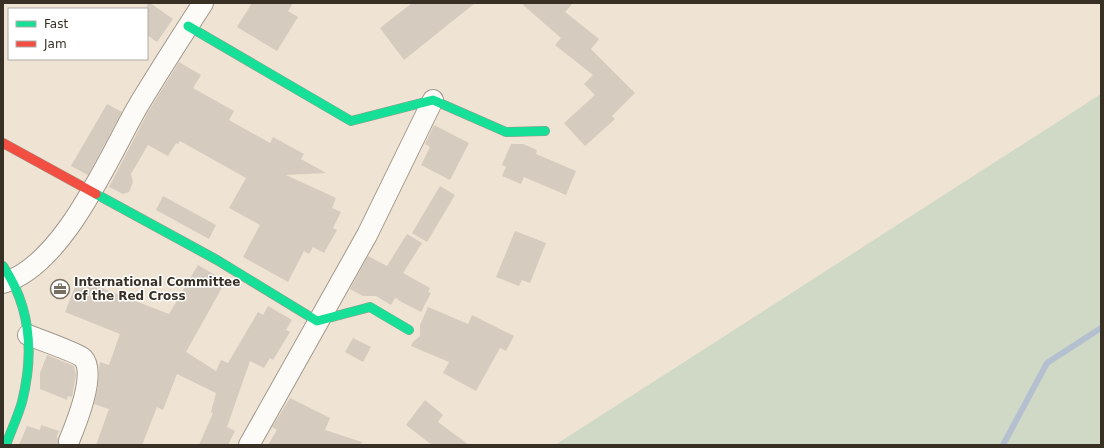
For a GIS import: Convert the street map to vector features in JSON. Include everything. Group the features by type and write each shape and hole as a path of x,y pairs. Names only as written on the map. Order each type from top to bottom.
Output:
{"street":[{"path":"6,445 22,402 28,362 28,335 23,306 7,276 38,263 68,228 91,192 138,106 203,3"},
{"path":"188,26 351,121 433,100 506,132 545,131"},
{"path":"249,445 317,321 367,235 433,100"},
{"path":"3,143 223,263 317,321 370,307 409,330"},
{"path":"28,335 82,358 88,369 81,414 69,441"}],"green space":[{"path":"1101,94 1101,445 555,445"}],"building":[{"path":"147,3 150,3 173,19 157,42 148,36"},
{"path":"252,3 293,3 288,11 298,17 277,51 237,27"},
{"path":"412,3 475,3 404,60 380,28"},
{"path":"521,3 573,3 565,12 599,39 591,49 635,93 612,116 615,119 585,146 564,123 595,95 584,84 593,75 555,45 561,38"},
{"path":"179,62 201,75 193,88 234,111 229,120 270,143 273,137 304,154 301,159 326,173 286,175 336,198 332,208 341,212 333,228 337,230 324,253 313,247 309,254 304,251 288,282 243,257 260,225 229,208 246,178 180,141 178,144 176,143 168,156 148,145 131,174 133,182 129,192 123,194 109,187 148,112"},
{"path":"107,104 122,112 88,175 71,166"},
{"path":"434,125 469,143 450,180 421,165 430,147 425,144"},
{"path":"511,144 523,144 537,150 536,154 576,171 566,195 524,177 521,184 502,176 506,167 502,165"},
{"path":"440,186 455,195 427,242 412,233"},
{"path":"163,196 216,225 209,239 156,210"},
{"path":"515,231 546,243 530,283 522,280 519,286 496,277"},
{"path":"407,234 422,243 403,273 430,288 428,292 431,293 421,312 398,300 398,297 397,299 395,298 391,305 376,296 363,296 350,289 368,256 387,266"},
{"path":"198,265 220,278 218,281 224,284 186,352 216,371 221,360 228,363 258,312 263,315 268,306 292,320 286,330 290,332 273,360 270,358 264,368 250,361 227,427 235,431 228,445 199,445 213,413 211,412 216,393 177,374 163,410 157,407 142,445 96,445 109,409 94,404 98,388 100,362 109,365 120,334 65,312 78,279 169,314"},
{"path":"428,307 468,324 472,315 514,336 506,351 500,348 476,391 443,373 449,362 411,346 420,336 420,325"},
{"path":"353,338 371,347 363,362 345,352"},
{"path":"47,355 74,366 76,375 72,397 68,396 67,400 40,389 40,373"},
{"path":"290,398 330,418 325,430 362,442 361,445 268,445 277,430 272,427"},
{"path":"425,400 443,415 438,422 469,445 432,445 406,425"},
{"path":"41,425 59,431 57,436 59,445 19,445 27,426 40,430"}],"waterway":[{"path":"1003,445 1047,363 1101,328"}],"traffic: fast":[{"path":"188,26 351,121 433,100 506,132 545,131"},
{"path":"96,194 217,260 317,321 370,307 409,330"},
{"path":"3,266 19,298 28,331 29,349 26,384 22,402 6,445"}],"traffic: jam":[{"path":"3,143 96,194"}],"place":[{"name":"International Committee of the Red Cross","path":"60,289"}]}
